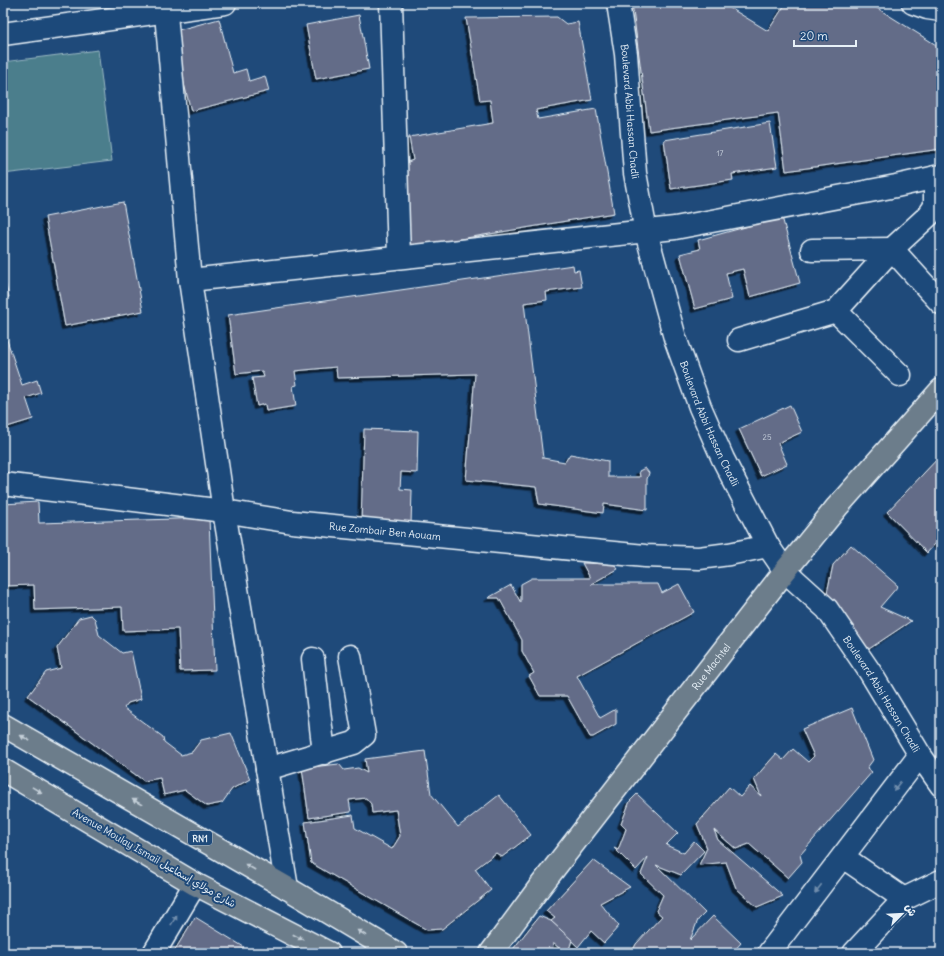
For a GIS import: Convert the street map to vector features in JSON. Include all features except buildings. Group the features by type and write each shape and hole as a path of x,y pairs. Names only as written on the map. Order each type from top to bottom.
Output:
{"main road":[{"name":"Rue Machtel","path":"491,953 539,888 785,571 837,507 941,390"},
{"name":"RN1","path":"3,725 287,888 396,953"},
{"name":"Avenue Moulay Ismail شارع مولاي إسماعيل","path":"3,770 196,884 329,953"}],"street":[{"path":"3,34 165,7 224,3"},
{"path":"391,3 399,256"},
{"name":"Boulevard Abbi Hassan Chadli","path":"618,3 626,54 635,173 646,232 660,291 700,407 723,459 768,546 785,571 827,609 870,672 920,755 941,786"},
{"path":"913,3 927,8 941,10"},
{"path":"165,7 190,280 224,511 287,888"},
{"path":"190,280 399,256 646,232 801,204 938,176 935,220 892,249 836,311 739,340"},
{"path":"812,250 892,249 941,303"},
{"path":"836,311 900,375"},
{"name":"Rue Zombair Ben Aouam","path":"3,484 224,511 292,522 645,556 699,558 768,546"},
{"path":"267,769 354,743 364,735 350,656"},
{"path":"313,659 324,753"},
{"path":"769,953 920,755"},
{"path":"843,856 904,899"},
{"path":"854,953 904,899 941,881"},
{"path":"154,953 196,884"}],"green space":[{"path":"98,50 112,161 3,174 3,62"}]}
